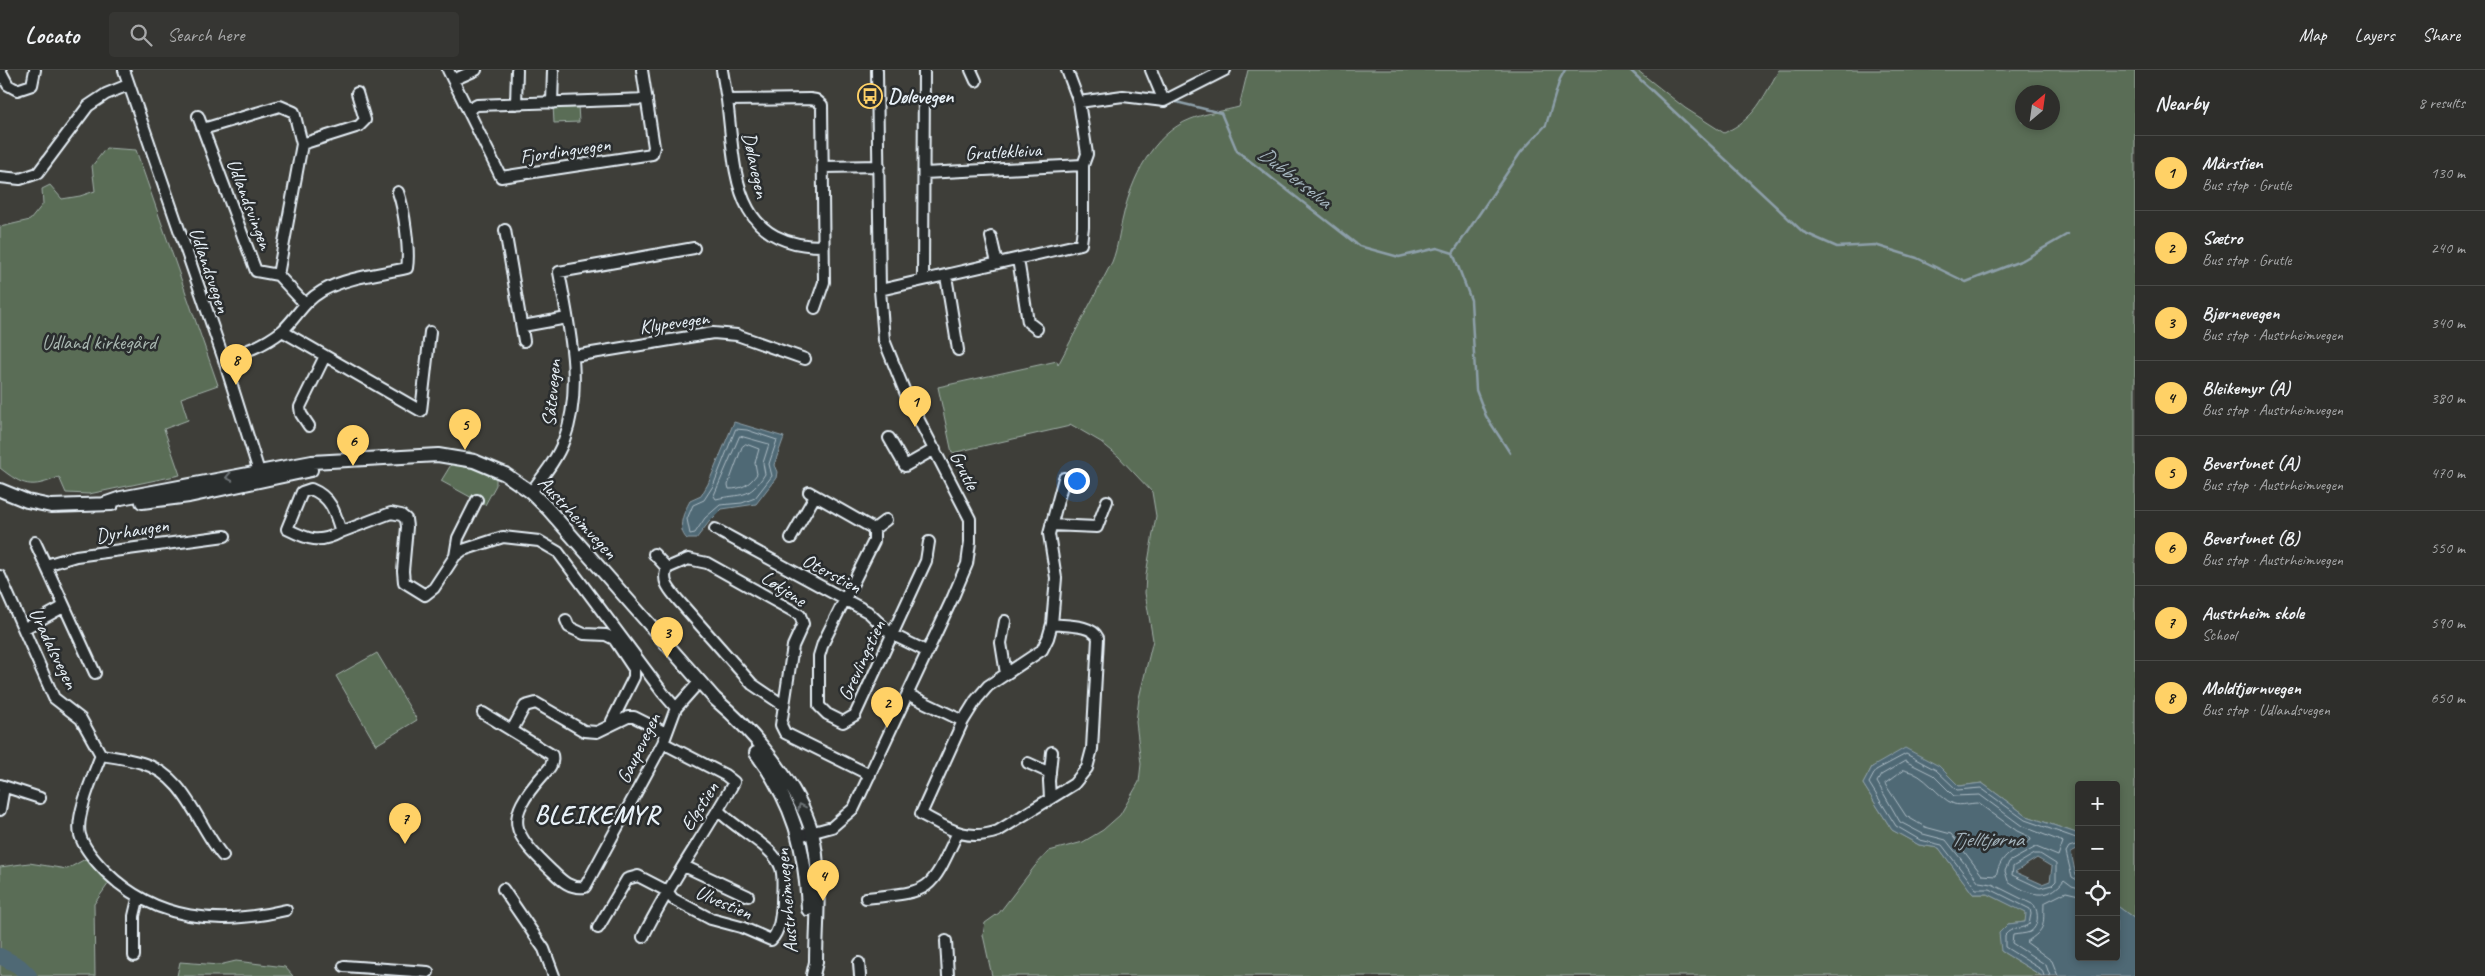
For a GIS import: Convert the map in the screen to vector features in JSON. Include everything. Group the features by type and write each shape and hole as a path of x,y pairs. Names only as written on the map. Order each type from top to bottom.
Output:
{"main road":[{"name":"Austrheimvegen","path":"0,490 27,501 51,506 123,504 189,496 312,462 421,454 457,457 505,474 531,492 548,508 700,681 776,783 799,836 807,880 813,976"},
{"name":"Austrheimvegen","path":"715,699 728,710 782,772 796,796 812,833 816,868 816,962 813,976"}],"street":[{"path":"0,70 8,85 17,90 32,85 35,70"},
{"name":"Udlandsvegen","path":"124,70 223,358 261,476"},
{"name":"Fjordingvegen","path":"448,70 501,177 652,154 654,147 642,70"},
{"path":"453,80 476,70"},
{"path":"516,104 517,70"},
{"name":"Dølavegen","path":"722,70 738,184 747,210 754,220 773,235 792,242 823,246"},
{"name":"Grutle","path":"799,836 832,827 844,819 854,808 928,652 967,564 970,542 970,519 907,397 884,340 880,290 877,70"},
{"path":"923,280 924,70"},
{"path":"971,70 976,81"},
{"path":"880,290 1081,244 1083,227 1083,166 1087,154 1079,102 1067,70"},
{"path":"1150,70 1164,101"},
{"path":"1079,102 1123,96 1164,101 1225,70"},
{"path":"552,102 553,71"},
{"path":"0,177 20,179 38,173 88,106 106,94 128,85"},
{"path":"302,144 360,126 365,120 356,93"},
{"path":"468,110 476,105 647,99"},
{"path":"727,100 810,99 820,102 823,108 824,282 815,308"},
{"name":"Udlandsvingen","path":"203,129 280,106 294,112 302,144 278,275"},
{"name":"Udlandsvingen","path":"198,116 256,271 278,275 304,303"},
{"path":"824,167 879,166"},
{"name":"Grutlekleiva","path":"924,172 1083,166"},
{"path":"223,358 233,356 265,342 282,330 304,303 324,290 346,282 407,268 409,257 402,203 398,192"},
{"name":"Såtevegen","path":"505,230 523,326 524,341"},
{"path":"991,237 997,263"},
{"name":"Såtevegen","path":"531,492 545,475 564,440 570,417 574,356 559,272 694,248"},
{"path":"1018,259 1028,322 1037,329"},
{"path":"946,276 958,350"},
{"path":"523,326 567,318"},
{"path":"282,330 421,411 430,332"},
{"name":"Klypevegen","path":"574,356 713,333 737,335 805,359"},
{"path":"309,426 301,414 300,407 325,356"},
{"path":"889,438 905,466 935,450"},
{"path":"1052,624 1094,631 1099,644 1092,749 1087,768 1074,784 998,831 978,836 956,834 921,814 963,721 988,686 1042,650 1052,624 1056,578 1050,550 1051,525 1064,478"},
{"path":"341,532 331,503 322,494 311,489 302,492 287,529 306,538 327,540 341,532 391,513 401,515 406,520 407,527 404,582 425,594 434,588 454,556 458,538 477,500"},
{"path":"791,538 812,494 874,529 886,520"},
{"path":"1051,525 1097,527 1107,501"},
{"name":"Oterstien","path":"715,529 844,601 868,612 891,634 928,652"},
{"name":"Grevlingstien","path":"874,529 874,541 827,634 819,656 819,706 827,714 843,722 855,715 926,561 929,542"},
{"name":"Dyrhaugen","path":"46,565 76,556 225,536"},
{"path":"454,556 463,550 502,538 539,542 558,552 676,708"},
{"path":"35,542 63,607 95,673"},
{"path":"654,554 667,568 665,579 667,586 678,600 752,684 783,705"},
{"name":"Løkjene","path":"667,568 688,559 707,563 800,615 803,624 793,646 781,725 785,733 870,775"},
{"name":"Uradalsvegen","path":"0,576 25,628 54,698 81,719 101,755"},
{"path":"25,628 63,607"},
{"path":"566,620 569,627 584,634 606,635 614,639 634,669 634,677 612,721 613,724"},
{"path":"1004,621 1001,643 1006,674"},
{"name":"Gaupevegen","path":"512,730 548,751 553,760 551,766 534,785 518,814 516,824 518,833 527,848 564,883 576,888 585,887 665,738 676,708 700,681"},
{"path":"908,695 963,721"},
{"path":"483,712 512,730 526,706 536,703 584,730 597,732 628,717 634,717 665,738"},
{"name":"Elgstien","path":"643,937 667,891 734,782 665,738"},
{"path":"1050,798 1052,752"},
{"path":"223,856 214,846 185,795 170,778 143,763 101,755 81,814 79,834 92,858 122,888 138,899 189,917 261,916 286,910"},
{"path":"1028,763 1050,773"},
{"path":"0,810 2,786 40,798"},
{"name":"Ulvestien","path":"598,928 627,878 638,876 667,891 673,899 711,919 741,927 771,940 777,934 782,892 782,870 776,857 728,822 718,810"},
{"path":"866,898 916,892 932,883 956,834"},
{"path":"684,866 748,896"},
{"path":"503,889 544,949 554,976"},
{"path":"134,956 134,916 138,899"},
{"path":"946,941 948,976"},
{"path":"859,963 860,976"},
{"path":"344,966 389,972 428,972"}],"green space":[{"path":"1248,70 1637,70 1685,108 1724,133 1744,121 1751,114 1763,99 1779,70 2135,70 2135,919 2120,908 2120,781 2075,781 2075,833 2027,816 1982,783 1959,786 1939,766 1872,767 1863,784 1892,830 1919,845 1939,848 1973,894 1988,894 2027,913 2025,922 2008,924 2001,951 2042,976 992,976 983,935 985,923 999,913 1049,851 1083,842 1103,830 1120,815 1139,782 1141,764 1136,722 1139,698 1153,640 1145,593 1146,574 1156,516 1152,492 1118,456 1101,442 1070,424 1070,426 952,453 938,387 1057,361 1058,365 1112,262 1127,203 1145,160 1165,135 1177,126 1191,119 1239,107"},
{"path":"553,105 578,105 579,122 554,123"},
{"name":"Udland kirkegård","path":"106,148 136,150 218,385 181,398 188,420 164,429 180,475 89,494 66,493 59,477 41,483 28,484 15,479 0,468 0,227 30,220 43,204 42,189 50,185 62,199 95,191 92,166"},
{"path":"469,451 496,470 496,485 485,505 441,481 457,455"},
{"path":"377,653 417,720 376,745 336,676"},
{"path":"89,857 111,880 94,904 95,976 0,976 0,867 29,863 67,869"},
{"path":"236,961 285,967 293,976 177,976 180,962 219,965"}],"water":[{"path":"734,422 784,437 774,465 777,472 776,478 756,504 722,509 696,539 687,539 682,530 685,510 690,501 701,496 708,484"},
{"name":"Tjelltjørna","path":"1905,748 1939,766 1959,786 1982,783 2027,816 2075,833 2075,850 2071,852 2075,871 2075,961 2120,961 2120,908 2135,919 2135,976 2042,976 2001,951 1999,933 2008,924 2025,922 2026,913 1988,894 1973,894 1939,848 1919,845 1892,830 1863,784 1872,767","holes":["2037,858 2052,867 2050,881 2042,884 2015,872"]}],"waterway":[{"path":"1453,253 1521,152 1546,125 1560,79 1565,70"},
{"path":"1630,70 1803,232 1837,247 1875,245 1917,258 1966,282 2023,260 2068,234"},
{"name":"Dubberselva","path":"1172,101 1221,113 1237,151 1359,246 1399,257 1437,248 1453,253"},
{"path":"1453,253 1471,300 1476,390 1486,416 1510,453"},
{"path":"0,956 19,966 29,976"}],"place":[{"name":"Dølevegen","path":"870,96"},
{"name":"Moldtjørnvegen","path":"236,385"},
{"name":"Mårstien","path":"915,427"},
{"name":"Bevertunet (A)","path":"465,450"},
{"name":"Bevertunet (B)","path":"353,466"},
{"name":"Bjørnevegen","path":"667,658"},
{"name":"Sætro","path":"887,728"},
{"name":"Austrheim skole","path":"405,844"},
{"name":"Bleikemyr (A)","path":"823,901"}],"district":[{"name":"BLEIKEMYR","path":"597,814"}]}
